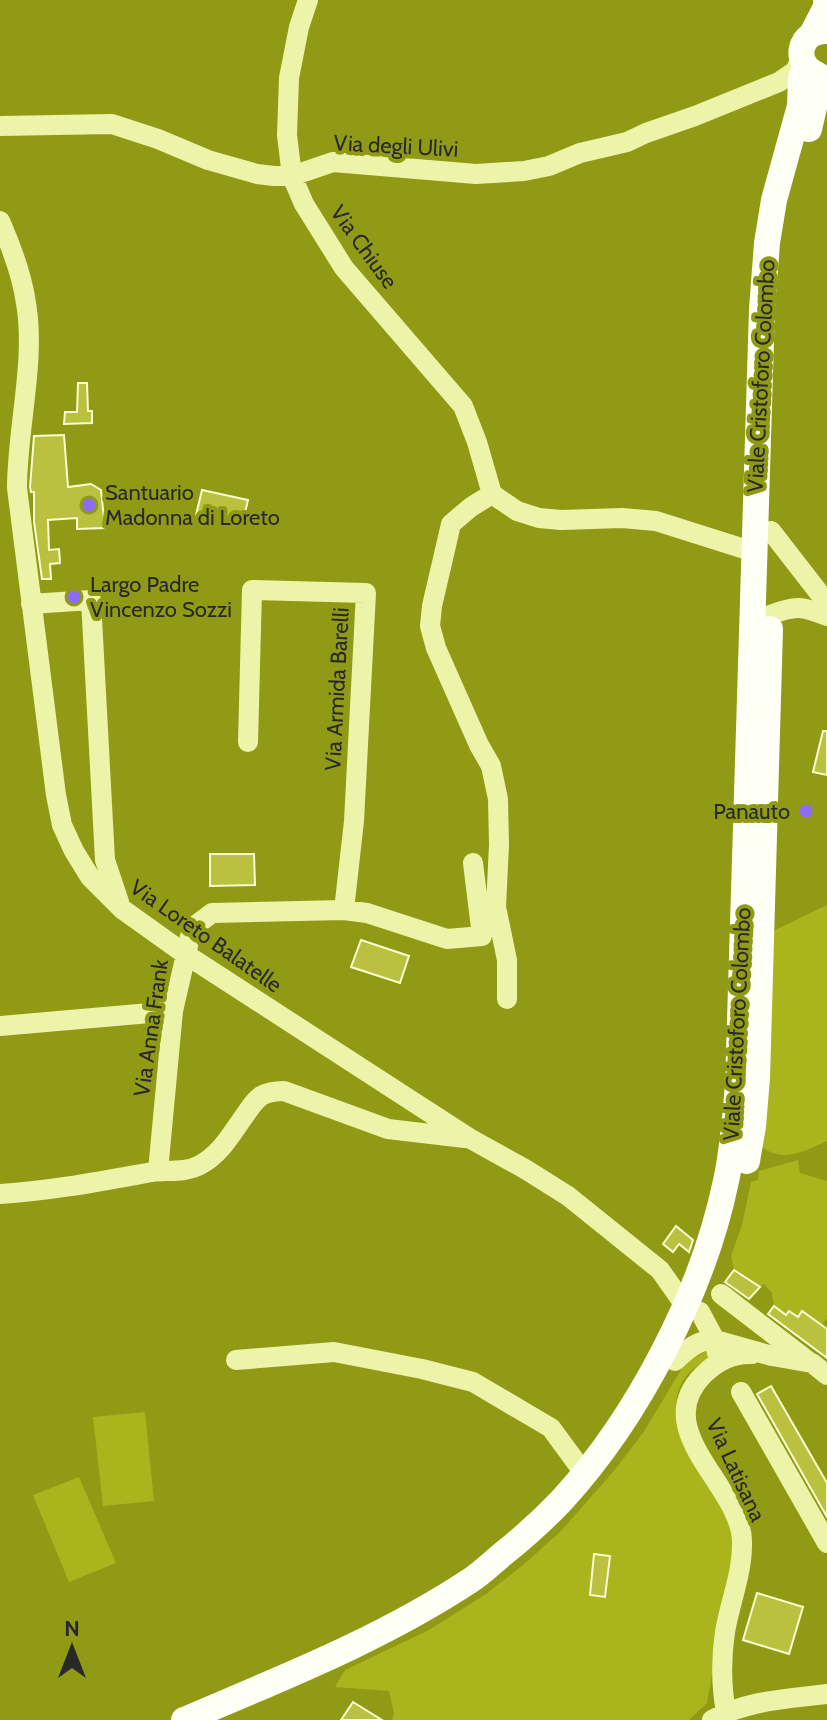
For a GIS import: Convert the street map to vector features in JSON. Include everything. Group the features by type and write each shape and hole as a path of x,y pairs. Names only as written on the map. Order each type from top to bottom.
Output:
{"main road":[{"name":"Viale Cristoforo Colombo","path":"207,1720 404,1633 485,1584 573,1506 646,1409 675,1361 693,1310 723,1193 736,1116 762,309 767,243 774,200 826,0"},
{"name":"Viale Cristoforo Colombo","path":"184,1720 324,1659 433,1604 475,1577 521,1539 561,1501 601,1453 632,1408 693,1310 732,1228 745,1177 757,1078 780,303 791,192 815,103 807,65"}],"street":[{"name":"Via Chiuse","path":"308,0 289,78 287,135 292,176 304,204 344,268 463,406 492,494"},
{"name":"Via degli Ulivi","path":"0,126 112,124 208,160 257,174 292,176 333,162 476,174 524,171 627,142 695,116 807,65"},
{"name":"Via Loreto Balatelle","path":"1,219 18,268 27,304 28,327 17,460 8,489 31,604 51,765 62,825 90,877 122,909 185,954 469,1138 568,1196 660,1270 715,1340"},
{"path":"491,937 496,907 498,799 491,766 436,648 430,626 451,524 492,494 517,511 539,518 656,521 754,552"},
{"path":"771,531 827,603"},
{"name":"Via Armida Barelli","path":"248,742 252,590 366,593 354,821 344,910"},
{"path":"31,604 91,600 105,860 122,909"},
{"path":"770,615 788,608 806,608 827,616"},
{"path":"473,863 491,937 507,960 507,999"},
{"name":"Via Anna Frank","path":"158,1171 173,1011 192,928 212,913 344,910 367,913 447,939 491,937"},
{"path":"0,1026 173,1011"},
{"path":"0,1194 199,1166 227,1142 253,1103 273,1091 284,1091 388,1129 469,1138"},
{"path":"721,1294 819,1369"},
{"path":"675,1361 699,1342 715,1340 819,1369"},
{"path":"715,1340 718,1364 733,1355 772,1356"},
{"path":"236,1360 334,1352 473,1382 551,1428 584,1473"},
{"name":"Via Latisana","path":"718,1364 695,1383 686,1411 695,1447 725,1494 742,1538 725,1631 719,1716"},
{"path":"741,1392 827,1543"},
{"path":"719,1716 756,1702 827,1694"}],"shaded area":[{"path":"827,905 827,1141 793,1154 777,1154 761,1146 773,931"},
{"path":"798,1160 800,1173 827,1181 827,1318 822,1325 802,1311 798,1317 789,1311 786,1315 774,1306 772,1293 764,1284 760,1287 734,1270 731,1256 742,1225 751,1182 758,1180 759,1171"},
{"path":"708,1350 710,1359 690,1372 681,1384 677,1409 733,1528 733,1559 707,1703 689,1720 392,1720 394,1713 389,1691 335,1687 345,1670 429,1630 486,1594 560,1532 643,1433 682,1368"},
{"path":"145,1412 154,1501 103,1506 93,1417"},
{"path":"79,1477 116,1563 69,1582 33,1495"}],"building":[{"path":"78,383 87,383 88,411 92,411 92,423 64,424 65,412 77,412"},
{"path":"64,435 68,487 91,484 101,490 105,528 77,529 77,518 48,520 49,550 59,549 60,563 50,564 51,579 42,579 34,522 34,492 30,487 34,436"},
{"path":"202,490 248,500 242,525 196,515"},
{"path":"823,731 827,731 827,775 813,772"},
{"path":"210,854 254,854 255,885 210,886"},
{"path":"361,940 409,956 400,983 351,967"},
{"path":"676,1226 693,1240 689,1252 679,1244 673,1252 663,1244"},
{"path":"734,1270 760,1287 749,1299 725,1282"},
{"path":"774,1306 786,1315 789,1311 798,1317 802,1311 827,1329 827,1358 768,1314"},
{"path":"771,1386 827,1483 827,1517 757,1394"},
{"path":"594,1554 610,1556 605,1597 590,1595"},
{"path":"757,1593 803,1607 789,1654 743,1640"},
{"path":"353,1702 382,1720 341,1720"}],"place":[{"name":"Santuario Madonna di Loreto","path":"89,505"},
{"name":"Largo Padre Vincenzo Sozzi","path":"74,597"},
{"name":"Panauto","path":"806,811"}]}
